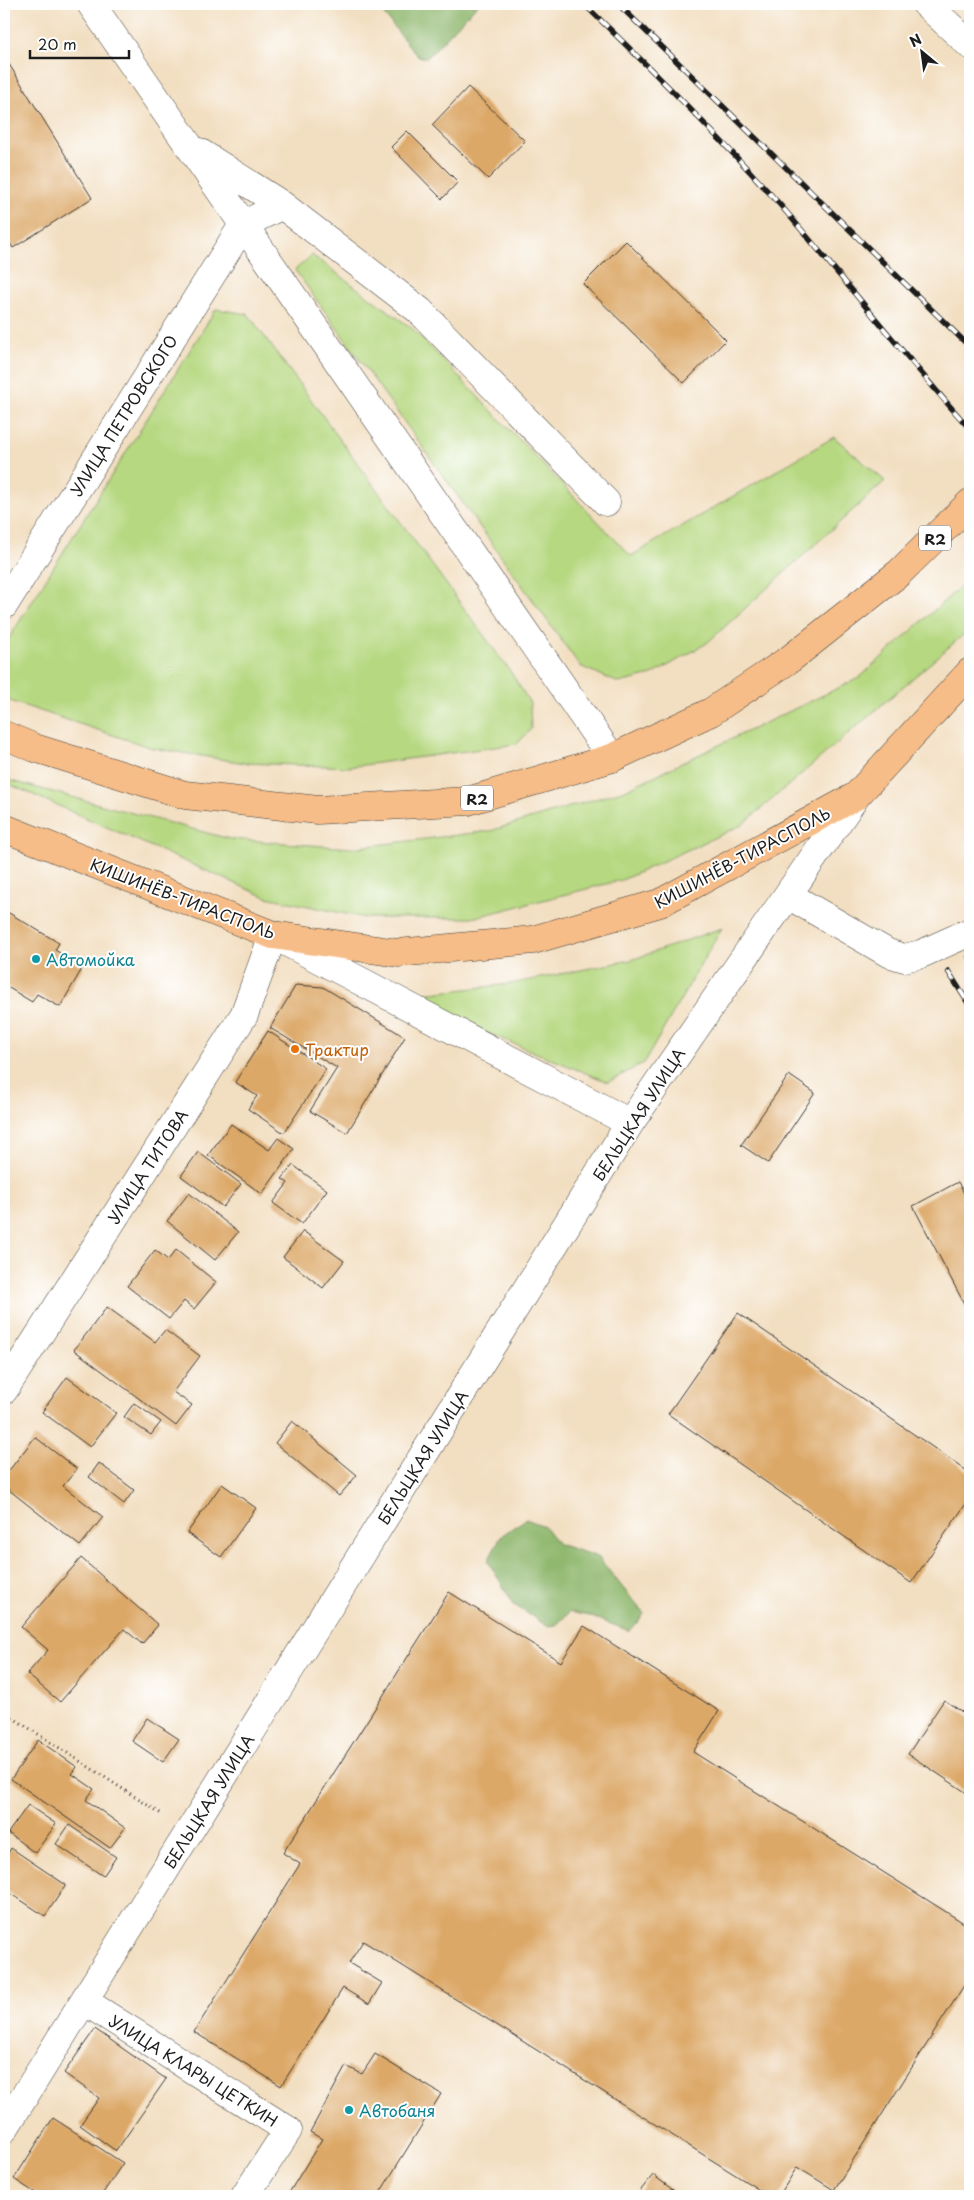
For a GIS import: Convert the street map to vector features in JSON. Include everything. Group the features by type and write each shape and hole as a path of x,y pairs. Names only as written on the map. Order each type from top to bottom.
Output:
{"main road":[{"name":"R2","path":"4,735 35,748 185,796 318,810 468,800 612,758 711,712 790,659 899,573 970,502"},
{"name":"КИШИНЁВ-ТИРАСПОЛЬ","path":"4,828 274,935 398,953 534,940 660,903 856,796 970,672"}],"street":[{"path":"91,4 612,758"},
{"path":"926,4 970,45"},
{"path":"189,145 282,205 420,311 606,502"},
{"path":"243,225 282,205"},
{"name":"УЛИЦА ПЕТРОВСКОГО","path":"4,605 243,225"},
{"name":"БЕЛЬЦКАЯ УЛИЦА","path":"4,2129 630,1123 856,796"},
{"path":"788,895 888,952 904,958 921,954 970,932"},
{"path":"274,935 630,1123"},
{"name":"УЛИЦА ТИТОВА","path":"4,1390 244,1015 274,935"},
{"name":"УЛИЦА КЛАРЫ ЦЕТКИН","path":"84,2000 288,2130 245,2196"}],"path":[{"path":"4,1712 189,1831"}],"green space":[{"path":"376,4 478,4 427,58 417,56"},
{"path":"312,255 413,329 631,556 834,437 885,481 707,643 652,675 619,683 580,666 295,270"},
{"path":"216,309 248,314 510,671 530,703 531,729 517,744 349,767 245,763 152,748 4,699 4,646"},
{"path":"970,578 970,629 742,825 622,880 472,918 365,918 266,897 4,782 4,779 230,839 351,848 490,831 625,790 859,678"},
{"path":"722,928 644,1063 608,1082 423,1007 422,994 510,984 631,960"},
{"path":"526,1519 544,1526 558,1544 598,1557 644,1614 630,1631 589,1616 570,1612 556,1625 547,1626 514,1605 488,1561 501,1536"}],"building":[{"path":"4,56 92,198 13,248 4,234"},
{"path":"468,87 525,141 488,179 432,125"},
{"path":"407,131 458,182 442,199 391,147"},
{"path":"626,241 726,340 684,383 583,284"},
{"name":"Автомойка","path":"4,910 59,943 55,950 83,967 60,1007 37,994 32,1002 4,985"},
{"path":"296,985 323,987 405,1037 347,1133 310,1111 337,1068 270,1028"},
{"path":"268,1031 326,1069 284,1133 248,1109 257,1096 235,1082"},
{"path":"789,1075 815,1093 768,1163 741,1145"},
{"path":"231,1124 269,1150 278,1138 294,1149 262,1194 208,1155"},
{"path":"198,1152 241,1184 223,1207 181,1176"},
{"path":"293,1165 327,1190 302,1224 273,1203 288,1183 282,1179"},
{"path":"958,1182 970,1205 970,1315 913,1206"},
{"path":"189,1193 238,1232 215,1260 167,1221"},
{"path":"303,1231 344,1261 323,1288 283,1257"},
{"path":"155,1250 168,1260 176,1250 216,1282 194,1309 184,1301 169,1319 127,1286"},
{"path":"107,1307 155,1342 165,1330 200,1356 173,1392 192,1405 176,1426 74,1350"},
{"path":"738,1313 970,1473 970,1498 911,1583 668,1414"},
{"path":"67,1377 116,1413 90,1447 42,1412"},
{"path":"134,1403 161,1422 151,1435 124,1417"},
{"path":"292,1421 357,1475 339,1496 275,1443"},
{"path":"35,1437 77,1469 63,1486 103,1517 80,1546 4,1486 4,1477"},
{"path":"99,1463 134,1490 124,1504 89,1477"},
{"path":"222,1484 256,1508 221,1557 187,1533"},
{"path":"81,1558 158,1625 142,1644 124,1629 60,1702 27,1674 48,1650 21,1627"},
{"path":"449,1592 561,1662 584,1626 719,1711 693,1752 970,1927 970,1976 834,2190 797,2167 779,2196 769,2196 363,1941 349,1963 382,1983 369,2004 343,1988 281,2086 194,2032 300,1864 283,1853"},
{"path":"944,1700 970,1717 970,1795 908,1754"},
{"path":"147,1718 179,1739 163,1762 132,1741"},
{"path":"38,1740 77,1767 72,1774 94,1789 86,1800 125,1828 110,1848 11,1779"},
{"path":"28,1805 56,1824 35,1853 8,1833"},
{"path":"69,1825 116,1857 103,1876 56,1844"},
{"path":"11,1848 66,1885 45,1916 4,1889 4,1860"},
{"path":"95,2029 166,2079 116,2151 80,2125 99,2098 64,2073"},
{"path":"375,2054 441,2094 378,2196 287,2196 322,2139 310,2132 346,2066 362,2074"},
{"path":"53,2118 123,2163 101,2196 40,2196 14,2179"},
{"path":"653,2175 681,2196 636,2196"}],"railway":[{"path":"584,4 685,104 782,207 970,429"},
{"path":"618,4 970,347"},
{"path":"948,971 970,1006"}],"place":[{"name":"Автомойка","path":"36,959"},
{"name":"Трактир","path":"295,1049"},
{"name":"Автобаня","path":"349,2110"}]}
